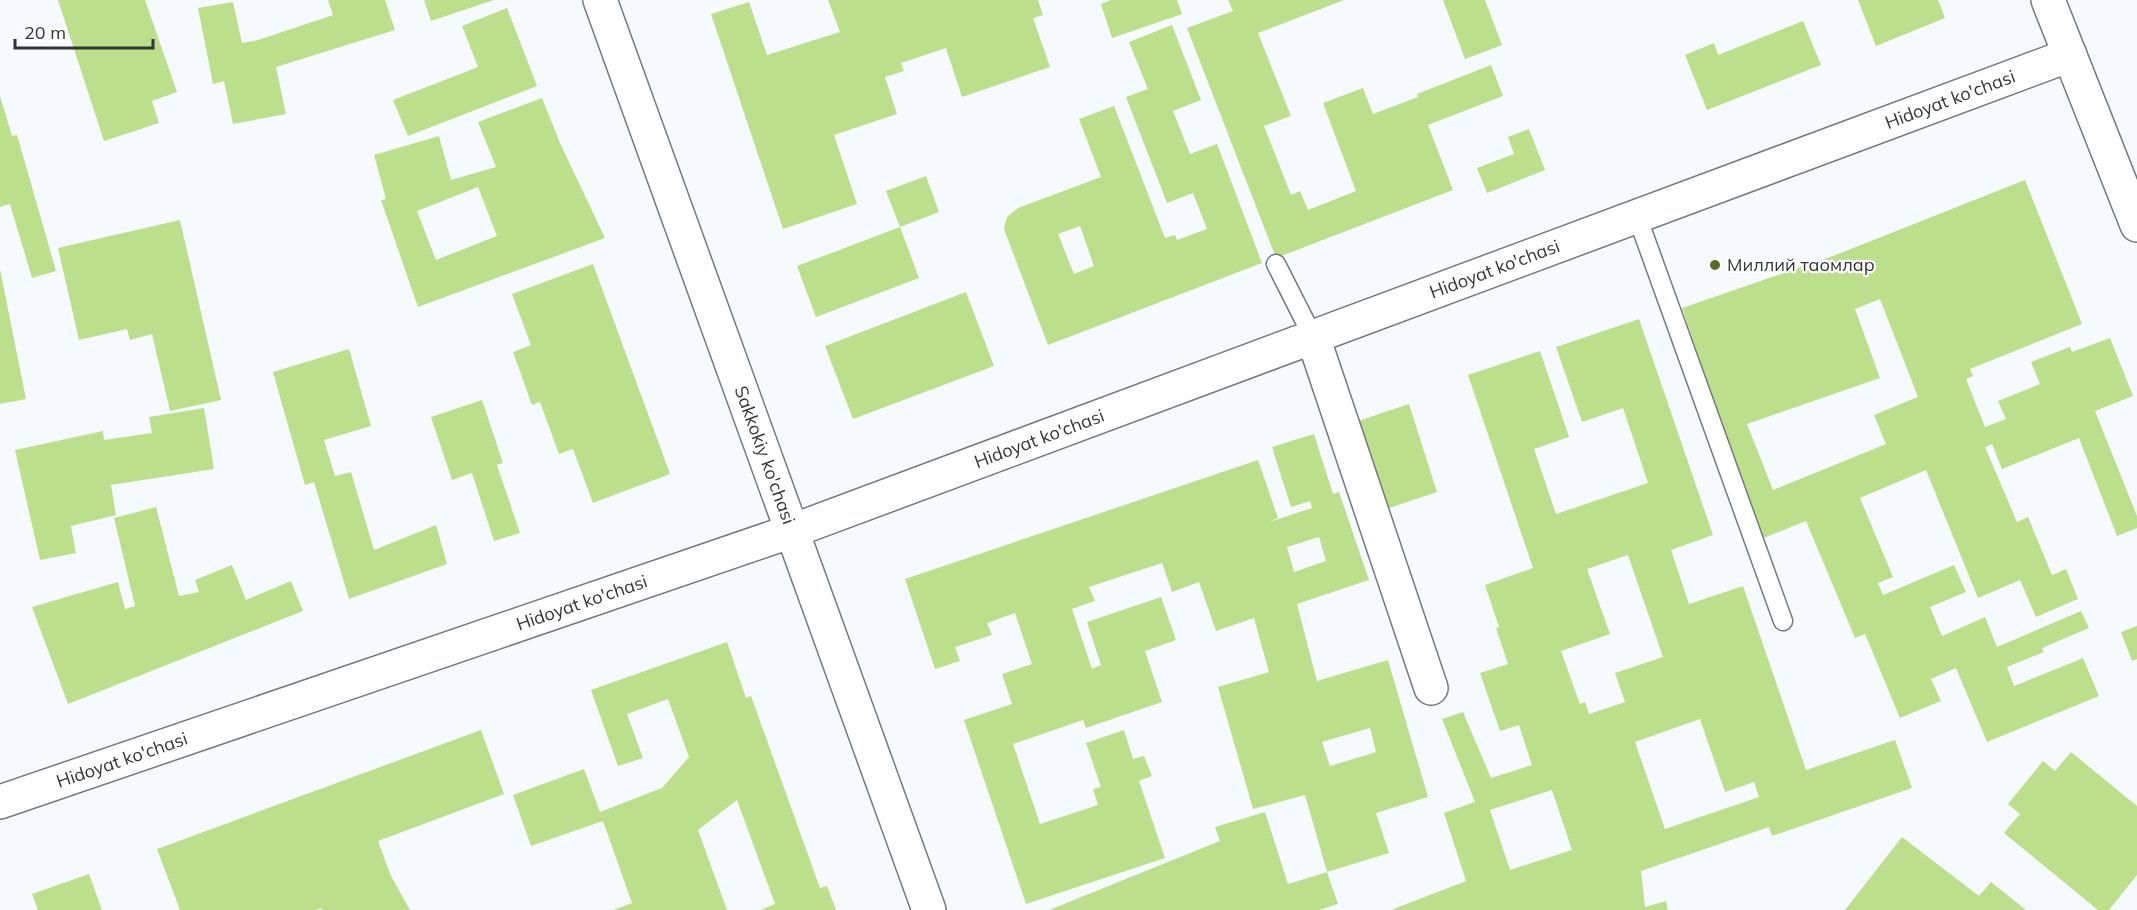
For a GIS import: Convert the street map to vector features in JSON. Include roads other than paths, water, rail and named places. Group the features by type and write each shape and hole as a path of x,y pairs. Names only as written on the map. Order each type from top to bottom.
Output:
{"street":[{"name":"Sakkokiy ko'chasi","path":"600,0 929,910"},
{"path":"2048,0 2137,225"},
{"name":"Hidoyat ko'chasi","path":"0,802 792,531 2070,55"},
{"path":"1313,337 1431,688"}],"lane":[{"path":"1637,216 1783,621"},
{"path":"1276,264 1313,337"}],"place":[{"name":"Миллий таомлар","path":"1715,265"}]}
